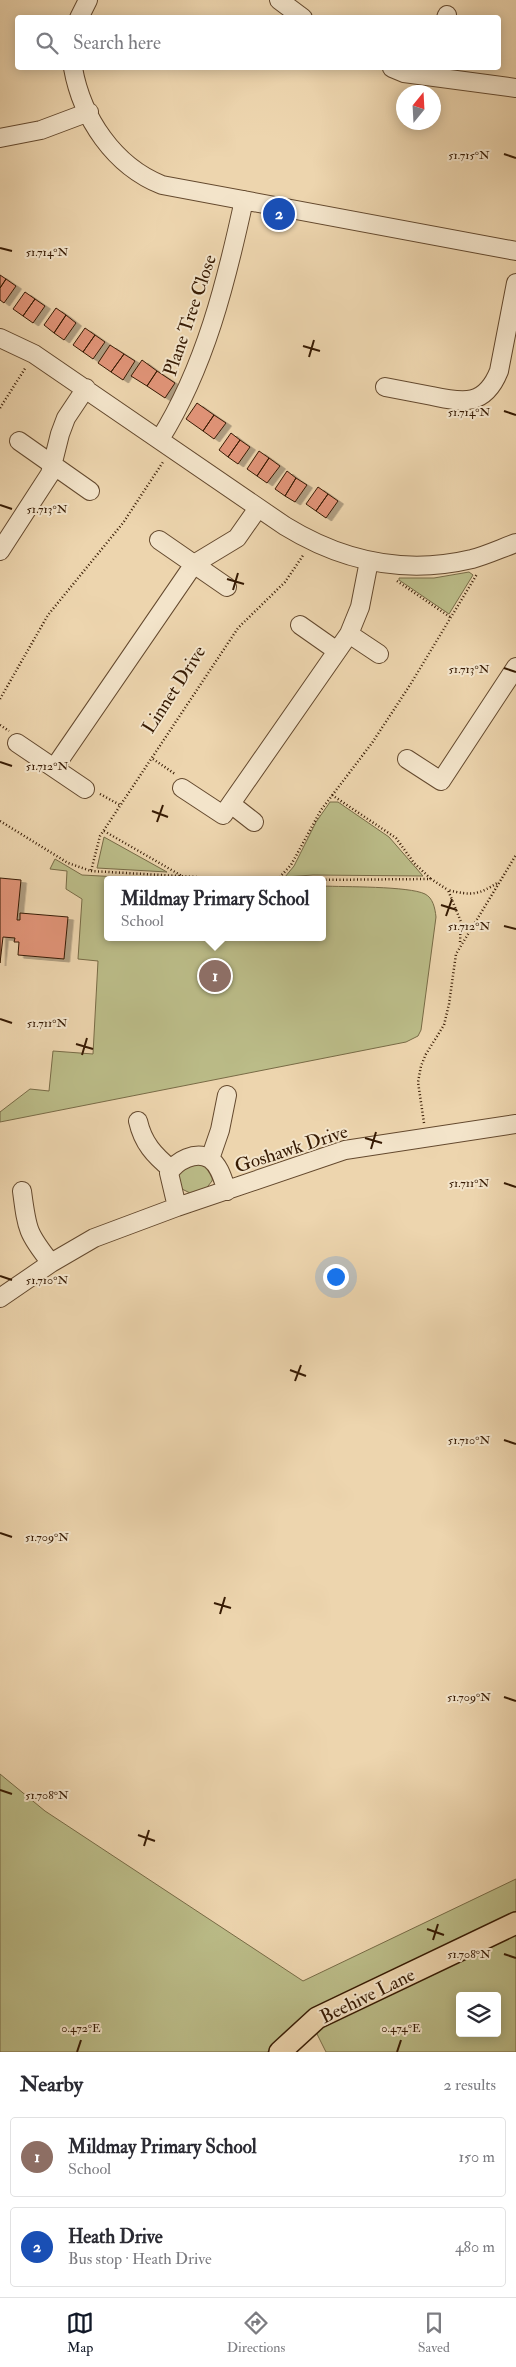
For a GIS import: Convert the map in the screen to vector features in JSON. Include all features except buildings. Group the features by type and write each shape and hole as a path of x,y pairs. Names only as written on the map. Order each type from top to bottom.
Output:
{"main road":[{"name":"Beehive Lane","path":"280,2052 317,2018 516,1923"}],"street":[{"path":"80,15 88,0"},
{"path":"279,0 299,15"},
{"path":"74,70 80,94 111,150 127,166 143,177 162,185 516,251"},
{"path":"397,70 404,73 435,72 516,88"},
{"path":"0,138 41,130 89,112"},
{"name":"Plane Tree Close","path":"166,444 213,321 228,276 244,200"},
{"path":"385,387 455,401 468,401 486,393 494,384 499,371 516,282"},
{"path":"0,338 34,354 86,388 310,542 341,554 369,561 434,565 475,558 516,543"},
{"path":"0,551 45,483 53,465 63,426 86,388"},
{"path":"18,441 90,491"},
{"path":"54,768 194,564 237,538 258,508"},
{"path":"159,540 227,587"},
{"path":"182,788 223,816 349,634 360,608 369,561"},
{"path":"300,625 336,651"},
{"path":"349,634 378,654"},
{"path":"406,759 441,781 516,667"},
{"path":"17,743 85,789"},
{"path":"231,804 254,822"},
{"path":"210,1159 220,1130 227,1095"},
{"path":"138,1121 146,1145 171,1169 169,1173 170,1186 177,1207"},
{"name":"Goshawk Drive","path":"0,1298 51,1263 94,1238 177,1207 345,1150 516,1124"},
{"name":"Goshawk Drive","path":"171,1169 184,1159 198,1156 210,1159 220,1171 227,1191"},
{"path":"22,1191 26,1226 33,1240 51,1263"}],"path":[{"path":"0,408 34,354"},
{"path":"0,699 48,615 123,523 166,444"},
{"name":"Linnet Drive","path":"91,872 98,843 104,831 238,628 285,582 310,542"},
{"path":"281,876 291,865 313,822 372,743 451,618 477,573 475,558"},
{"path":"394,564 393,578 451,618"},
{"path":"153,759 177,775 182,788"},
{"path":"85,789 101,794 120,806"},
{"path":"332,795 396,838 414,863 431,879 448,890 464,894 480,893 500,881"},
{"path":"0,821 68,863 91,872 164,876"},
{"path":"104,831 180,876"},
{"path":"460,944 516,855"},
{"path":"326,880 431,879"},
{"path":"427,1139 418,1082 420,1066 444,1024 450,1004 453,969 460,944 461,922 448,890"}],"green space":[{"path":"469,572 473,575 449,614 399,580 399,578 434,578"},
{"path":"330,802 338,802 389,837 423,876 286,876 294,866 316,822"},
{"path":"104,837 167,872 97,868"},
{"path":"55,859 82,875 104,876 104,941 326,941 326,886 391,888 417,891 425,894 432,901 436,917 421,1030 418,1036 406,1042 0,1122 0,1112 30,1089 49,1091 53,1051 93,1054 98,961 78,959 82,899 66,889 67,871 50,869"},
{"path":"189,1164 206,1165 213,1175 212,1181 204,1191 190,1193 178,1187 177,1170"},
{"path":"0,1774 45,1811 303,1981 516,1879 516,2052 326,2052 309,2018 267,2052 0,2052"}],"place":[{"name":"Heath Drive","path":"279,214"},
{"name":"Mildmay Primary School","path":"215,976"}]}
